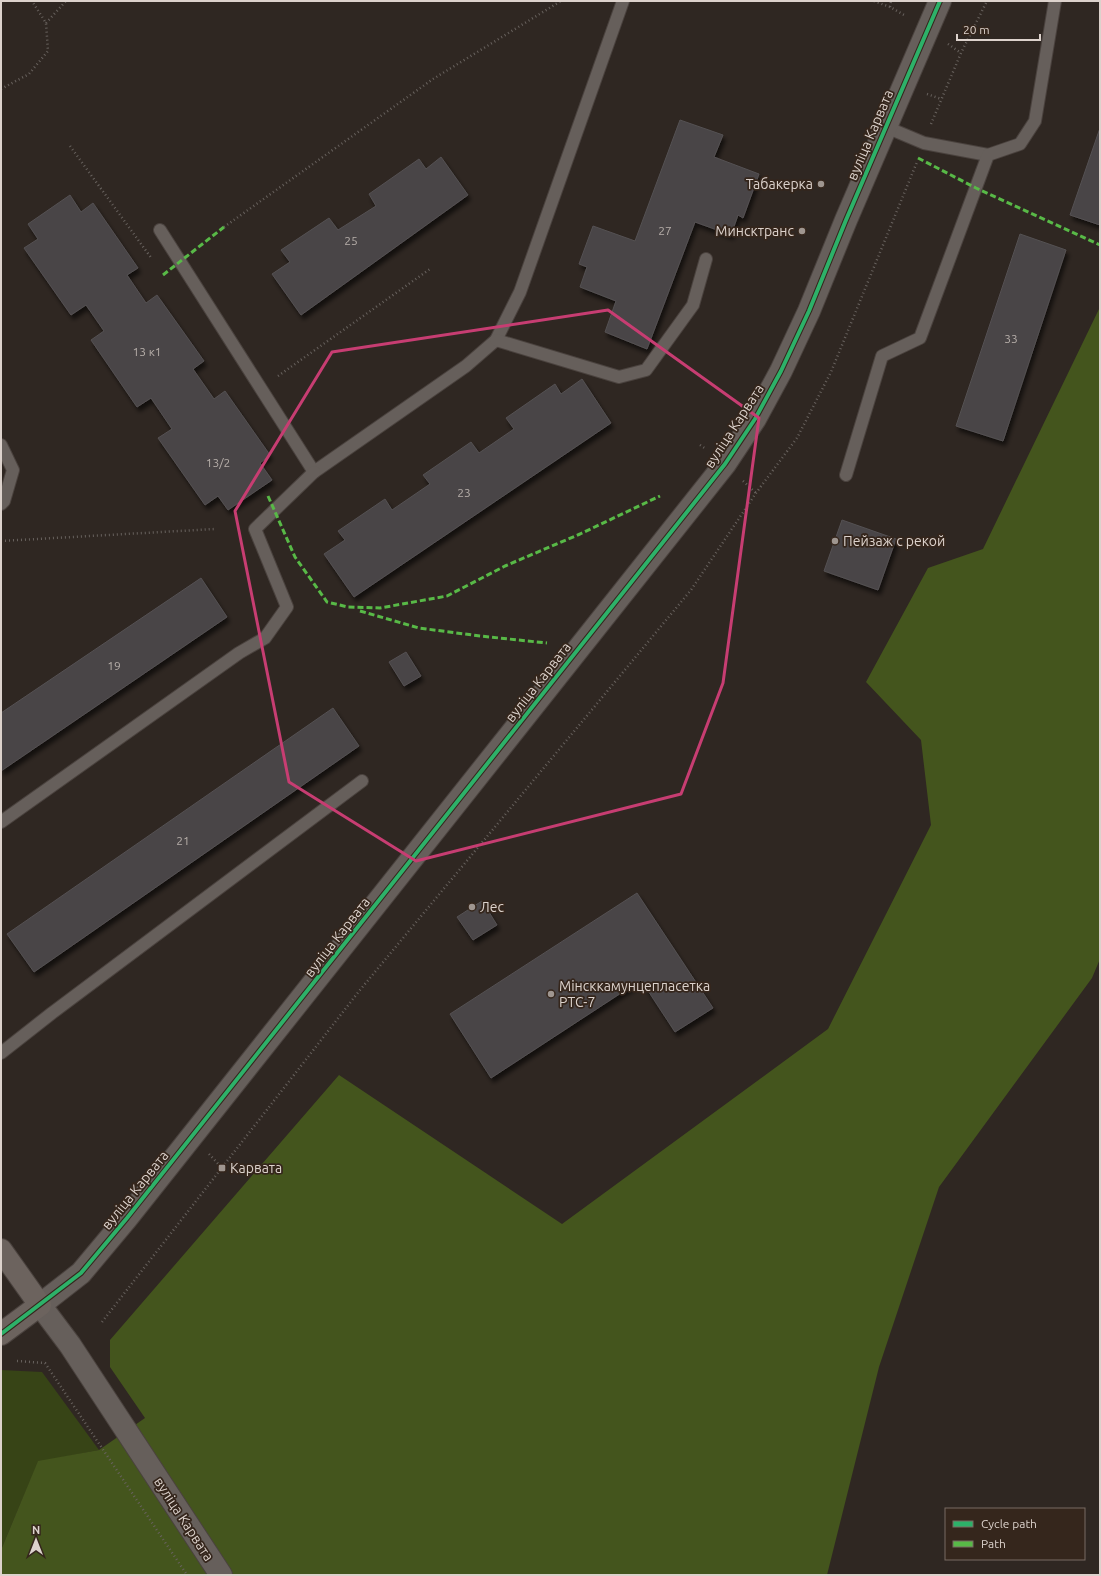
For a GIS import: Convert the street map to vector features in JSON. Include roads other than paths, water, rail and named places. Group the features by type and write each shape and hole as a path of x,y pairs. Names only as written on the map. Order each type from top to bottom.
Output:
{"street":[{"name":"вуліца Карвата","path":"40,1305 81,1273 128,1218 725,464 755,419 781,371 809,311 846,220 940,1"},
{"name":"вуліца Карвата","path":"1,1250 70,1345 221,1575"},
{"path":"1,1334 40,1305"}],"lane":[{"path":"1,822 238,653 265,638 287,607 255,529 314,472 466,366 496,340 520,292 623,1"},
{"path":"886,127 924,143 988,155 1020,144 1035,121 1055,1"},
{"path":"846,475 882,356 920,338 988,155"},
{"path":"160,230 314,472"},
{"path":"496,340 619,377 646,370 693,305 706,259"},
{"path":"1,445 13,470 4,501 1,504"},
{"path":"1,1053 52,1013 362,781"}],"place":[{"name":"Табакерка","path":"821,184"},
{"name":"Минсктранс","path":"802,231"},
{"name":"Пейзаж с рекой","path":"835,541"},
{"name":"Лес","path":"472,907"},
{"name":"Мінсккамунцепласетка РТС-7","path":"551,994"},
{"name":"Карвата","path":"222,1168"}]}
